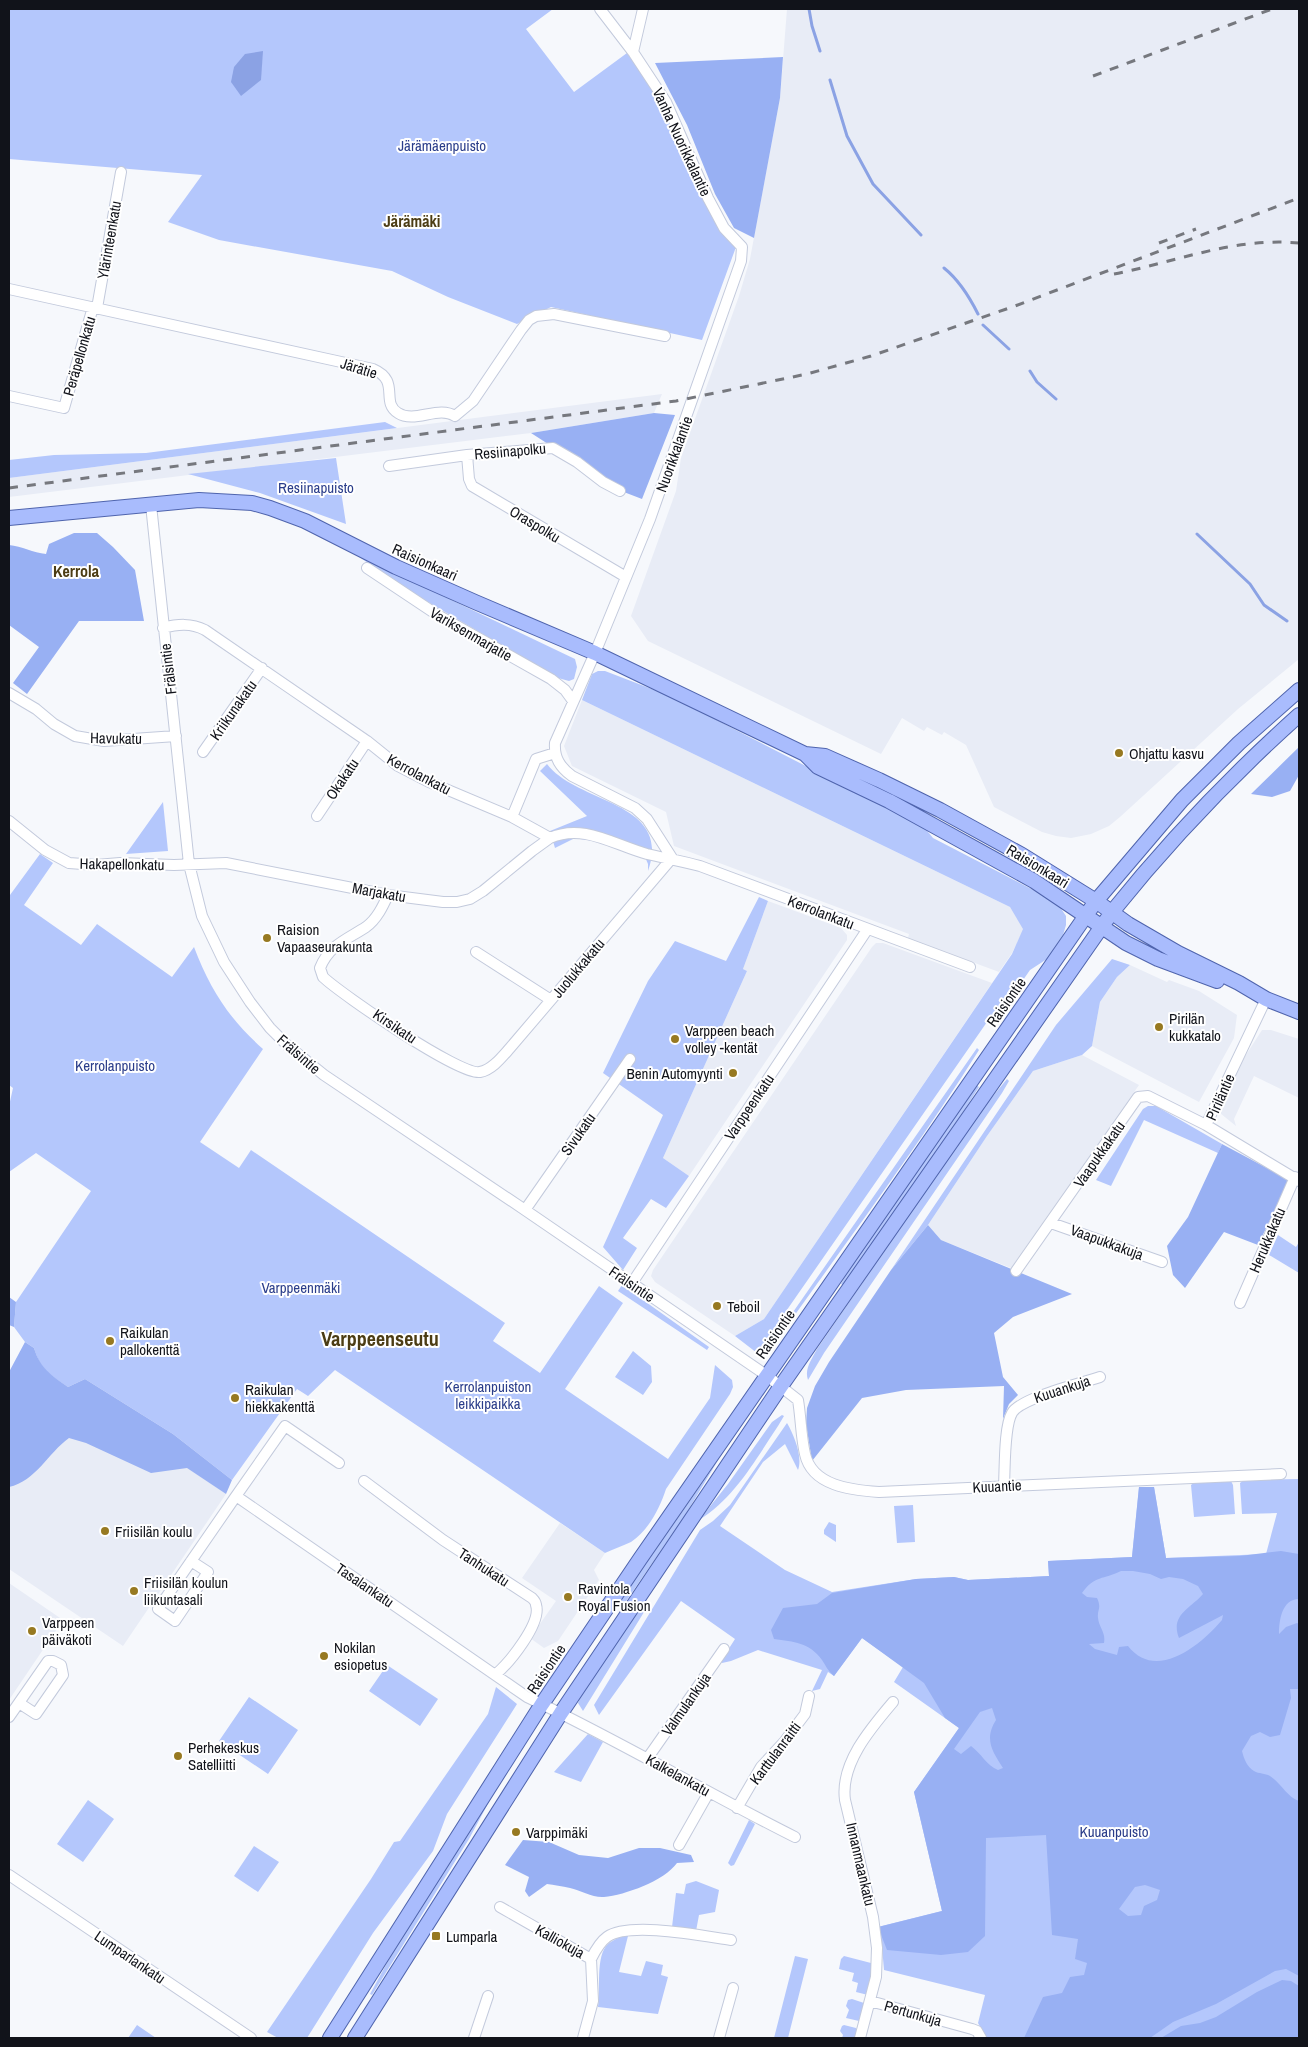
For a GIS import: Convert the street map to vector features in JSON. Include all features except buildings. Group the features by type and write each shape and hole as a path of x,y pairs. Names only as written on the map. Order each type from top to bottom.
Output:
{"main road":[{"name":"Raisionkaari","path":"9,518 199,500 252,504 270,508 305,521 367,553 595,653 805,754 818,767 889,801 1034,881 1126,943 1158,959 1299,1012"},
{"name":"Raisiontie","path":"330,2038 542,1704 766,1375 1096,901 1182,800 1239,743 1299,690"},
{"path":"355,2038 561,1713 780,1386 1112,912 1149,866 1205,804 1254,755 1299,715"},
{"name":"Raisionkaari","path":"805,754 825,756 896,787 1022,855 1096,901 1128,924 1263,997"}],"street":[{"name":"Vanha Nuorikkalantie","path":"600,9 658,88 674,117 708,198 719,219 739,243 742,252"},
{"path":"633,52 643,9"},
{"name":"Ylärinteenkatu","path":"95,308 121,172"},
{"name":"Nuorikkalantie","path":"595,653 650,519 702,376 741,261 742,252"},
{"name":"Järätie","path":"9,289 373,369 381,372 386,379 390,387 391,406 395,412 402,416 444,412 455,416 465,409 473,401 521,330 536,316 554,314 664,336"},
{"name":"Peräpellonkatu","path":"9,396 64,408 95,308"},
{"name":"Resiinapolku","path":"389,466 467,455 553,448 577,462 603,482 620,491"},
{"name":"Oraspolku","path":"467,455 469,479 472,486 626,577"},
{"name":"Frälsintie","path":"151,505 188,864 202,916 211,938 235,980 270,1028 288,1046 324,1075 525,1210 780,1386"},
{"name":"Variksenmarjatie","path":"367,568 436,614 551,679 565,690 573,701"},
{"name":"Kerrolankatu","path":"164,628 176,625 197,626 216,636 413,775 512,817 550,838 561,833 583,833 647,854 672,858 970,967"},
{"path":"595,653 558,734 555,753 558,762 572,776 628,804 641,813 672,858"},
{"name":"Kriikunakatu","path":"203,752 262,668"},
{"name":"Havukatu","path":"9,693 75,736 104,741 176,736"},
{"name":"Okakatu","path":"317,816 367,742"},
{"path":"512,817 536,759 555,753"},
{"name":"Hakapellonkatu","path":"9,821 45,850 70,862 96,865 120,863 188,864"},
{"name":"Marjakatu","path":"188,864 226,863 388,894 443,902 457,902 470,898 496,882 532,850 550,838"},
{"name":"Juolukkakatu","path":"479,1072 490,1068 500,1059 672,858"},
{"name":"Kirsikatu","path":"388,894 376,917 366,926 332,948 323,959 320,968 323,977 441,1057 468,1070 479,1072"},
{"name":"Varppeenkatu","path":"632,1283 867,930"},
{"path":"476,952 551,1000"},
{"name":"Piriläntie","path":"1263,997 1206,1125 1297,1179"},
{"name":"Sivukatu","path":"525,1210 630,1059"},
{"name":"Vaapukkakatu","path":"1016,1271 1138,1097 1148,1096 1206,1125"},
{"name":"Herukkakatu","path":"1240,1303 1297,1179"},
{"name":"Vaapukkakuja","path":"1051,1223 1162,1262"},
{"name":"Kuuankuja","path":"1004,1485 1008,1421 1012,1411 1023,1402 1100,1377"},
{"name":"Kuuantie","path":"780,1386 798,1400 805,1455 810,1467 820,1477 832,1484 862,1491 879,1492 1281,1474"},
{"path":"191,1561 208,1572 175,1621 158,1609 191,1561 236,1496 284,1426 338,1463"},
{"name":"Tanhukatu","path":"364,1481 443,1540 532,1598 536,1605 536,1612 532,1626 508,1661 496,1674"},
{"name":"Tasalankatu","path":"236,1496 527,1697 561,1713"},
{"name":"Valmulankuja","path":"647,1759 724,1649"},
{"path":"9,1717 19,1702 48,1661 61,1665 63,1675 36,1714 19,1702"},
{"name":"Karttulanraitti","path":"737,1808 761,1767 784,1742 805,1714 808,1696"},
{"name":"Innanmaankatu","path":"860,2038 876,1977 878,1961 876,1933 845,1800 844,1782 854,1754 893,1702"},
{"name":"Kalkelankatu","path":"561,1713 737,1808 795,1837"},
{"path":"679,1845 709,1792"},
{"name":"Lumparlankatu","path":"9,1875 251,2038"},
{"name":"Kalliokuja","path":"500,1908 591,1959 607,1937 632,1929 669,1931 731,1940"},
{"path":"583,2038 593,2001 591,1959"},
{"path":"719,2038 733,1988"},
{"path":"474,2038 488,1996"},
{"name":"Pertunkuja","path":"870,2001 972,2029 977,2031 981,2038"}],"shaded area":[{"path":"787,9 1299,9 1299,659 1238,709 1120,817 1109,826 1091,834 1071,838 1056,836 1042,832 994,807 966,745 944,732 942,735 927,727 924,731 902,718 881,754 648,641 631,616 676,491 681,458 739,296 750,259 780,98"},
{"path":"263,51 261,80 241,96 231,82 234,67 245,54"},
{"path":"662,394 654,413 531,433 9,497 9,478"},
{"path":"582,700 1010,907 1024,929 1012,953 999,972 908,938 909,934 674,846 666,812 572,766 564,746"},
{"path":"768,901 841,928 847,935 847,940 689,1176 663,1158 747,971 743,969"},
{"path":"876,943 883,943 992,983 764,1319 735,1336 655,1282 651,1276 653,1270"},
{"path":"1130,965 1167,982 1169,980 1199,991 1237,1015 1234,1038 1199,1102 1092,1046 1100,1002 1117,977"},
{"path":"1262,1030 1271,1030 1299,1039 1299,1098 1254,1076 1234,1119 1236,1126 1215,1109"},
{"path":"1082,1055 1139,1085 1011,1268 941,1240 928,1225 1033,1071"},
{"name":"Friisilän koulu","path":"47,1372 226,1494 123,1646 9,1569 9,1429"},
{"path":"560,1523 605,1553 594,1570 599,1580 558,1641 544,1648 530,1638 556,1601 522,1578"},
{"name":"Varppeen päiväkoti","path":"9,1583 63,1620 9,1700"}],"green space":[{"name":"Järämäenpuisto","path":"9,9 553,9 526,29 574,92 627,53 653,89 669,121 686,167 719,227 736,247 702,340 551,307 517,324 448,297 392,271 219,240 168,222 202,175 9,159"},
{"path":"783,57 780,98 754,238 734,228 715,194 687,125 655,63"},
{"path":"654,413 675,415 642,499 603,484 531,433"},
{"path":"385,422 397,428 9,478 9,460 54,455 146,453"},
{"name":"Resiinapuisto","path":"336,458 346,524 260,493 188,474"},
{"path":"74,533 97,533 135,570 144,621 79,621 27,694 13,683 39,647 9,625 9,545 46,554 49,544"},
{"path":"355,554 575,659 577,667 574,679 569,681 558,678 404,588"},
{"path":"598,671 605,671 670,696 924,827 933,838 1041,894 1060,907 1066,916 1063,935 1047,959 1030,970 1008,1002 987,1022 757,1353 735,1336 764,1319 1012,954 1023,929 1010,907 582,700 592,674"},
{"path":"1299,747 1299,775 1290,791 1272,797 1251,794"},
{"path":"547,764 561,777 579,788 618,806 635,817 647,830 652,848 648,871 645,857 595,841 575,838 555,848 550,831 587,816 540,771"},
{"path":"163,802 168,851 126,854"},
{"path":"40,854 53,863 24,905 81,945 97,924 172,977 194,947 214,990 230,1015 263,1049 200,1142 239,1168 251,1150 505,1323 493,1341 540,1373 599,1286 623,1303 565,1389 668,1459 710,1398 715,1365 732,1380 733,1387 730,1394 666,1489 653,1518 643,1532 631,1542 605,1553 335,1370 308,1396 297,1389 232,1480 173,1434 85,1379 68,1387 46,1371 39,1361 34,1348 25,1342 14,1327 16,1302 91,1191 36,1153 9,1172 9,1106 13,1088 9,1085 9,894"},
{"path":"759,897 768,901 743,969 747,971 663,1158 689,1176 666,1208 651,1199 623,1238 637,1248 623,1270 603,1247 663,1115 603,1073 648,981 675,941 726,961"},
{"path":"1112,959 1130,965 1117,977 1100,1002 1092,1046 1082,1055 1033,1071 928,1225 891,1270 1056,1025"},
{"path":"977,1048 979,1050 929,1126 770,1350 768,1348"},
{"path":"1007,1079 1009,1081 1002,1093 824,1353 808,1380 808,1368 817,1349 979,1113"},
{"path":"975,1084 979,1087 965,1109 844,1286 841,1284 852,1263"},
{"path":"1148,1106 1156,1106 1222,1144 1218,1153 1144,1120 1111,1186 1096,1180 1143,1109"},
{"path":"1222,1144 1289,1180 1258,1245 1224,1232 1185,1288 1173,1275 1167,1246 1188,1217"},
{"path":"928,1225 941,1240 1072,1294 1013,1317 994,1333 1003,1377 1018,1395 1009,1404 1003,1419 1004,1386 906,1390 862,1398 812,1461 806,1424 807,1408 815,1386 891,1270"},
{"path":"1278,1235 1296,1247 1299,1242 1299,1273 1269,1255"},
{"path":"622,1285 709,1347 707,1350 618,1291"},
{"path":"9,1297 16,1302 14,1327 9,1325"},
{"path":"25,1342 34,1348 43,1366 56,1379 68,1387 85,1379 173,1434 232,1480 226,1494 187,1468 151,1473 86,1443 69,1438 27,1479 9,1487 9,1372"},
{"path":"633,1351 651,1366 652,1382 643,1395 615,1377"},
{"path":"782,1415 784,1416 778,1426 734,1490 712,1511 699,1520 728,1484 772,1422"},
{"name":"Kuuanpuisto","path":"787,1423 799,1453 798,1470 785,1444 763,1462 720,1526 785,1570 832,1592 916,1579 954,1577 968,1580 1049,1576 1048,1561 1132,1557 1139,1487 1154,1487 1166,1558 1266,1554 1277,1513 1242,1514 1240,1483 1244,1480 1299,1479 1299,2038 986,2038 978,2023 985,1995 884,1970 878,1927 942,1911 914,1792 959,1728 894,1682 903,1667 862,1638 834,1676 828,1672 820,1689 812,1691 822,1670 758,1650 722,1663 721,1661 735,1639 681,1601 599,1715 594,1705 700,1530 730,1505"},
{"path":"717,1462 684,1517 622,1607 617,1605"},
{"path":"1231,1481 1233,1485 1235,1514 1194,1517 1191,1485 1195,1482"},
{"name":"Kuuanpuisto","path":"1139,1487 1154,1487 1166,1558 1240,1556 1281,1551 1299,1554 1299,1599 1289,1602 1285,1606 1281,1617 1279,1634 1286,1627 1299,1624 1299,1689 1290,1689 1291,1698 1280,1735 1270,1737 1260,1732 1251,1736 1242,1751 1249,1767 1256,1772 1270,1776 1299,1801 1299,1976 1286,1969 1275,1971 1216,2004 1173,2022 1150,2038 1024,2038 1043,1997 1062,1993 1070,1977 1084,1975 1087,1963 1075,1959 1078,1939 1052,1935 1046,1835 986,1838 985,1936 968,1952 941,1955 887,1950 878,1927 942,1911 914,1792 959,1728 945,1718 924,1683 862,1638 834,1676 812,1650 801,1644 774,1639 771,1630 783,1608 817,1604 832,1593 916,1579 954,1577 968,1580 1049,1576 1048,1561 1132,1557","holes":["1121,1571 1150,1574 1161,1579 1169,1577 1183,1579 1198,1586 1203,1594 1179,1618 1177,1624 1179,1638 1223,1615 1222,1620 1190,1649 1178,1656 1165,1660 1152,1661 1139,1656 1128,1646 1119,1647 1117,1655 1095,1649 1089,1644 1104,1643 1098,1618 1099,1605 1097,1598 1087,1597 1082,1593 1091,1583","992,1708 996,1720 990,1733 990,1739 993,1750 1003,1768 998,1770 991,1766 971,1746 961,1754 954,1749 980,1712","1145,1885 1160,1890 1157,1900 1144,1906 1141,1915 1128,1916 1119,1909 1135,1887"]},
{"path":"913,1505 915,1542 897,1543 894,1506"},
{"path":"829,1522 836,1525 836,1542 824,1534 824,1530"},
{"path":"647,1603 649,1604 583,1711 578,1703 582,1691 629,1623"},
{"path":"387,1665 438,1699 420,1726 369,1691"},
{"path":"496,1687 517,1704 447,1814 433,1851 373,1933 307,2038 278,2038 267,2032 394,1842 400,1841 488,1714"},
{"path":"249,1697 298,1730 268,1774 219,1741"},
{"path":"588,1734 603,1742 581,1782 554,1772"},
{"path":"497,1787 469,1839 372,1995 370,1994 398,1943"},
{"path":"88,1800 114,1819 83,1862 57,1844"},
{"path":"749,1820 755,1824 734,1865 731,1866 728,1863"},
{"path":"523,1840 549,1842 579,1855 608,1858 639,1848 660,1848 691,1855 694,1862 677,1863 671,1870 654,1881 613,1896 595,1896 570,1888 547,1884 529,1897 525,1891 529,1877 505,1865"},
{"path":"254,1846 279,1862 258,1892 234,1876"},
{"path":"696,1881 719,1890 715,1912 699,1915 696,1931 672,1927 676,1893 684,1894 686,1884"},
{"path":"622,1936 628,1936 619,1972 641,1976 646,1961 663,1965 661,1975 668,1977 658,2014 598,2007 601,1957 608,1944"},
{"path":"795,1956 808,1959 788,2038 774,2038"},
{"path":"844,1956 871,1963 874,1968 868,1995 856,1992 858,1983 852,1981 854,1973 839,1969 841,1959"},
{"path":"1282,1980 1291,1981 1299,1986 1299,2038 1161,2038 1181,2026 1200,2023 1216,2017 1257,1992"},
{"path":"852,1999 864,2003 866,2006 862,2019 859,2021 846,2018 849,2010 846,2006 848,2000"},
{"path":"137,2025 156,2038 128,2038"},
{"path":"844,2025 856,2028 857,2038 842,2038 843,2035 840,2031"}],"waterway":[{"path":"809,9 820,51"},
{"path":"830,80 847,136 873,184 921,235"},
{"path":"944,268 963,289 978,314"},
{"path":"983,325 1009,349"},
{"path":"1030,371 1037,382 1056,399"},
{"path":"1197,534 1250,584 1264,605 1287,621"}],"railway":[{"path":"1093,76 1272,9"},
{"path":"9,488 676,401 807,374 871,356 1015,306 1299,198"},
{"path":"1159,243 1196,229"},
{"path":"1114,274 1228,247 1275,242 1299,243"}],"place":[{"name":"Ohjattu kasvu","path":"1119,753"},
{"name":"Raision Vapaaseurakunta","path":"267,938"},
{"name":"Pirilän kukkatalo","path":"1159,1027"},
{"name":"Varppeen beach volley -kentät","path":"675,1039"},
{"name":"Benin Automyynti","path":"733,1073"},
{"name":"Teboil","path":"717,1306"},
{"name":"Raikulan pallokenttä","path":"110,1341"},
{"name":"Raikulan hiekkakenttä","path":"235,1398"},
{"name":"Friisilän koulu","path":"105,1531"},
{"name":"Friisilän koulun liikuntasali","path":"134,1591"},
{"name":"Ravintola Royal Fusion","path":"568,1597"},
{"name":"Varppeen päiväkoti","path":"32,1631"},
{"name":"Nokilan esiopetus","path":"324,1656"},
{"name":"Perhekeskus Satelliitti","path":"178,1756"},
{"name":"Varppimäki","path":"516,1832"},
{"name":"Lumparla","path":"436,1936"}],"district":[{"name":"Järämäki","path":"412,221"},
{"name":"Kerrola","path":"76,571"},
{"name":"Varppeenseutu","path":"380,1338"}],"park label":[{"name":"Kerrolanpuisto","path":"115,1065"},
{"name":"Varppeenmäki","path":"301,1287"},
{"name":"Kerrolanpuiston leikkipaikka","path":"488,1394"}]}
